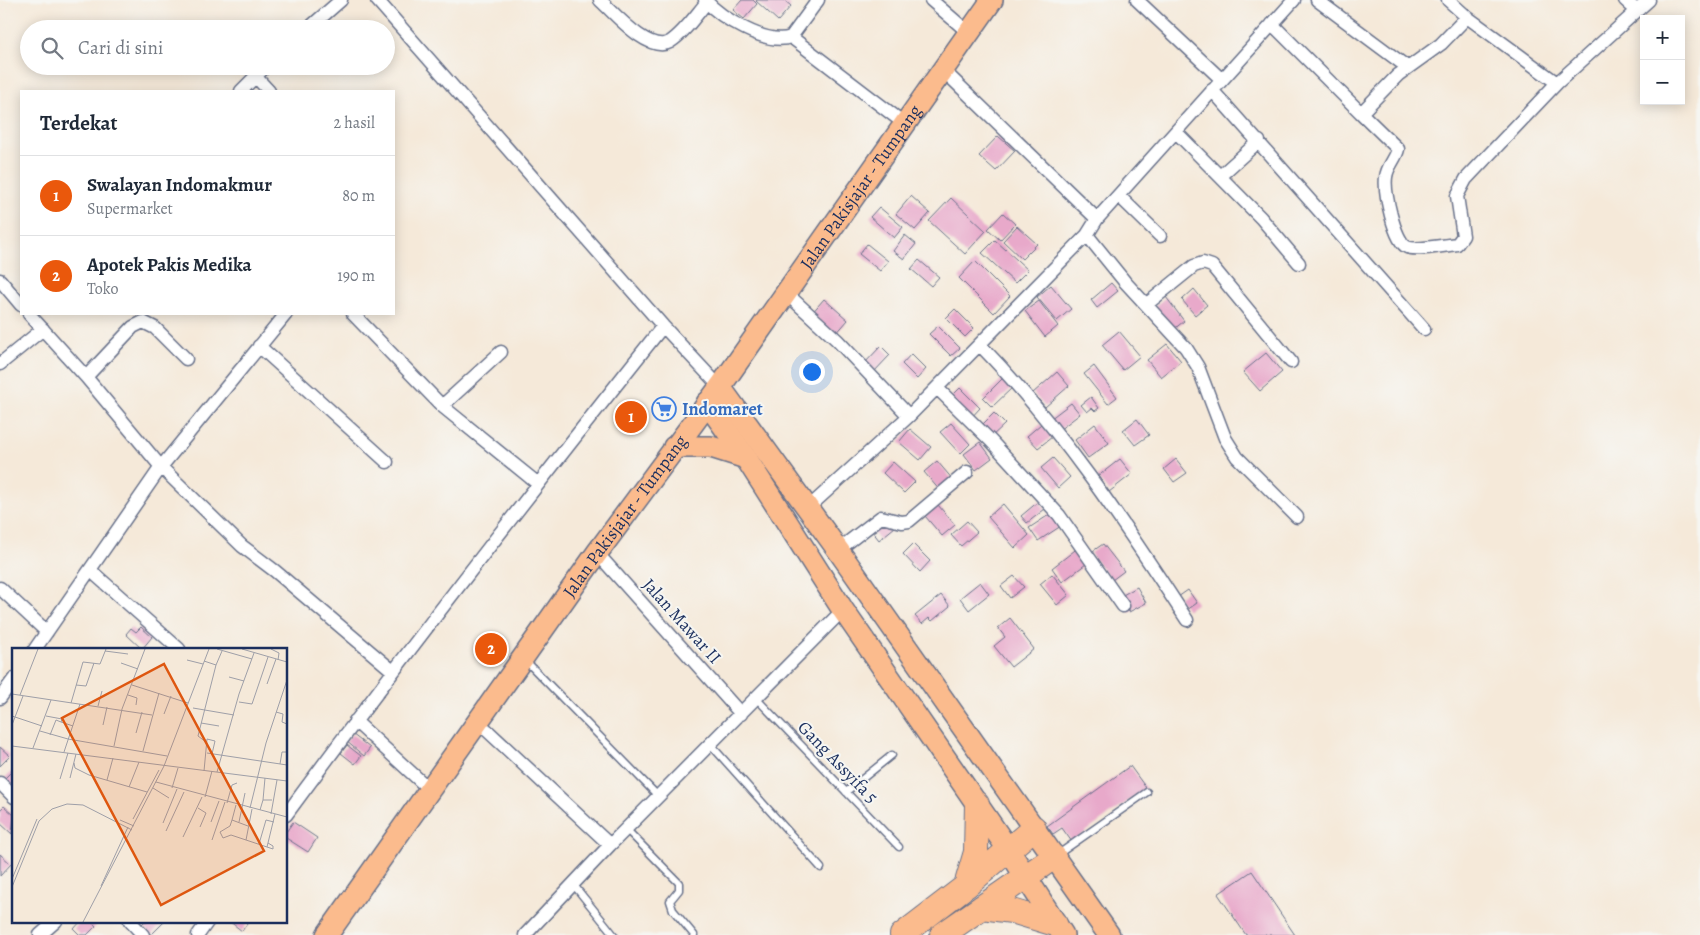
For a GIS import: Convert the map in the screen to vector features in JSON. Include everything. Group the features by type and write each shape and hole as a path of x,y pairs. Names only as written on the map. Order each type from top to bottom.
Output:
{"highway":[{"path":"966,886 976,852 978,804"},
{"path":"902,935 966,886 1034,828"},
{"path":"942,935 1054,857"},
{"path":"982,907 1012,911 1059,930"}],"main road":[{"name":"Jalan Pakisjajar - Tumpang","path":"327,935 429,788 597,553 714,395 992,0"},
{"path":"714,395 746,458 843,610 978,804 1059,930"},
{"path":"714,395 808,508 1109,935"},
{"path":"674,447 711,447 746,458"}],"street":[{"path":"318,20 341,0"},
{"path":"377,0 395,20"},
{"path":"600,0 641,38 655,43 668,43 706,1 726,18 758,34 778,39 791,37 818,0"},
{"path":"932,0 969,33"},
{"path":"1137,0 1221,79"},
{"path":"808,508 909,416 1087,235 1097,219 1294,0"},
{"path":"1317,0 1408,67"},
{"path":"1625,0 1637,11"},
{"path":"1272,24 1398,149 1387,172 1385,189 1390,217 1403,244 1411,248 1457,244 1463,236 1457,196 1460,186 1557,83 1649,0"},
{"path":"1457,2 1466,17 1557,83"},
{"path":"1361,113 1408,67 1441,44 1466,17"},
{"path":"395,21 663,326 714,395"},
{"path":"791,37 906,124"},
{"path":"942,69 1097,219"},
{"path":"242,90 255,76 268,90"},
{"path":"1212,90 1424,329"},
{"path":"1176,132 1261,218 1299,263"},
{"path":"1220,176 1259,141"},
{"path":"1119,196 1160,236"},
{"path":"1087,235 1125,282 1186,348 1198,367 1225,438 1237,457 1297,517"},
{"path":"1147,304 1194,266 1203,263 1212,266 1291,362"},
{"path":"0,280 20,304"},
{"path":"786,293 837,340 909,416"},
{"path":"30,315 86,377 161,467 242,546 275,571 393,671"},
{"path":"36,648 161,467 285,315"},
{"path":"354,315 442,406 537,483"},
{"path":"86,377 133,327 143,322 155,328 186,360"},
{"path":"288,812 355,720 537,483 663,326"},
{"path":"0,364 43,329"},
{"path":"980,345 1016,382 1056,430 1119,514 1187,620"},
{"path":"259,346 387,462"},
{"path":"442,406 501,352"},
{"path":"936,388 991,441 1059,516 1123,606"},
{"path":"838,550 881,517 902,522 909,521 967,472"},
{"name":"Jalan Mawar II","path":"597,553 742,714"},
{"path":"90,570 177,648"},
{"path":"0,588 47,632"},
{"path":"525,935 610,845 742,714 843,610"},
{"path":"0,698 12,682"},
{"path":"355,720 429,788"},
{"path":"477,721 610,845"},
{"path":"0,782 12,795"},
{"path":"40,935 55,922"},
{"path":"131,922 143,935"},
{"path":"198,935 207,922"}],"lane":[{"path":"522,658 658,796"},
{"name":"Gang Assyifa 5","path":"756,698 899,847"},
{"path":"710,744 821,868"},
{"path":"846,792 892,755"},
{"path":"1054,857 1147,792"},
{"path":"626,829 679,883 679,890 670,901 673,910 694,935"},
{"path":"573,884 614,935"}],"building":[{"path":"742,0 753,0 757,4 744,19 733,10"},
{"path":"757,0 784,0 791,6 778,21"},
{"path":"998,136 1015,151 996,171 979,156"},
{"path":"911,196 930,213 915,230 896,214"},
{"path":"951,198 986,231 965,254 929,221"},
{"path":"879,207 903,227 894,238 870,217"},
{"path":"1003,213 1015,224 1000,240 988,229"},
{"path":"1017,226 1037,244 1022,259 1003,241"},
{"path":"905,235 916,244 904,259 893,251"},
{"path":"995,240 1028,270 1015,283 982,253"},
{"path":"867,244 888,261 880,271 859,254"},
{"path":"919,260 939,277 931,286 911,269"},
{"path":"975,261 1010,296 994,313 959,278"},
{"path":"1111,283 1118,291 1097,308 1091,300"},
{"path":"1051,285 1071,309 1057,321 1037,297"},
{"path":"1194,289 1207,305 1195,315 1182,300"},
{"path":"1166,297 1184,321 1173,330 1155,306"},
{"path":"824,299 848,320 835,335 811,314"},
{"path":"1039,301 1058,326 1045,337 1025,311"},
{"path":"955,309 974,328 965,337 946,318"},
{"path":"938,326 960,348 951,356 929,334"},
{"path":"1119,331 1140,356 1123,370 1102,345"},
{"path":"1167,344 1181,361 1161,377 1147,360"},
{"path":"881,346 890,355 872,374 863,365"},
{"path":"1266,353 1282,372 1260,391 1243,372"},
{"path":"911,354 926,369 917,379 902,364"},
{"path":"1094,366 1117,397 1108,404 1084,374"},
{"path":"1057,372 1069,386 1045,407 1033,393"},
{"path":"1004,377 1014,386 992,407 983,398"},
{"path":"960,388 980,408 970,419 950,398"},
{"path":"1091,397 1099,408 1095,411 1092,408 1087,412 1081,405"},
{"path":"1071,403 1080,414 1059,430 1050,419"},
{"path":"994,413 1005,424 990,438 980,427"},
{"path":"1137,419 1149,435 1135,445 1123,430"},
{"path":"951,423 970,444 960,454 940,432"},
{"path":"1041,424 1052,437 1038,448 1027,436"},
{"path":"1095,424 1109,443 1088,458 1075,440"},
{"path":"910,429 931,447 920,460 899,442"},
{"path":"980,442 992,458 976,470 964,454"},
{"path":"1053,458 1070,477 1058,488 1041,468"},
{"path":"1120,459 1132,474 1109,492 1097,477"},
{"path":"1176,459 1187,473 1174,482 1164,469"},
{"path":"937,461 954,481 941,492 924,472"},
{"path":"893,462 915,482 904,493 883,473"},
{"path":"1039,501 1045,509 1027,523 1021,516"},
{"path":"1003,504 1029,535 1015,548 988,517"},
{"path":"938,505 955,525 942,536 925,516"},
{"path":"1052,513 1061,526 1038,541 1029,528"},
{"path":"888,519 895,527 879,540 872,531"},
{"path":"967,521 977,532 961,546 951,535"},
{"path":"913,544 930,561 920,572 903,554"},
{"path":"1103,544 1124,571 1112,580 1090,553"},
{"path":"1079,547 1090,561 1062,582 1052,568"},
{"path":"1052,574 1069,595 1057,605 1040,584"},
{"path":"1014,576 1024,587 1010,598 1001,586"},
{"path":"980,582 989,594 969,610 960,598"},
{"path":"1137,587 1146,603 1129,612 1121,596"},
{"path":"1188,590 1197,603 1187,610 1178,597"},
{"path":"941,595 950,606 932,621 929,618 922,624 915,616"},
{"path":"1010,618 1034,649 1011,667 994,646 1005,637 998,628"},
{"path":"141,627 152,637 143,648 126,634 131,628 136,632"},
{"path":"352,734 370,748 364,756 346,741"},
{"path":"347,745 361,756 355,764 341,753"},
{"path":"0,747 10,756 0,766"},
{"path":"1130,766 1146,788 1072,842 1062,828 1053,834 1047,826"},
{"path":"12,771 12,784 5,778"},
{"path":"4,806 12,813 12,834 0,823 0,810"},
{"path":"293,822 317,838 308,852 288,839 288,829"},
{"path":"0,854 11,864 0,876"},
{"path":"1252,871 1295,935 1246,935 1218,894"},
{"path":"80,922 92,922 96,926 87,935 80,935 74,929"},
{"path":"144,922 164,922 151,935 142,924"},
{"path":"230,922 248,922 242,931"}],"place":[{"name":"Indomaret","path":"664,409"},
{"name":"Swalayan Indomakmur","path":"631,417"},
{"name":"Apotek Pakis Medika","path":"491,649"}]}
